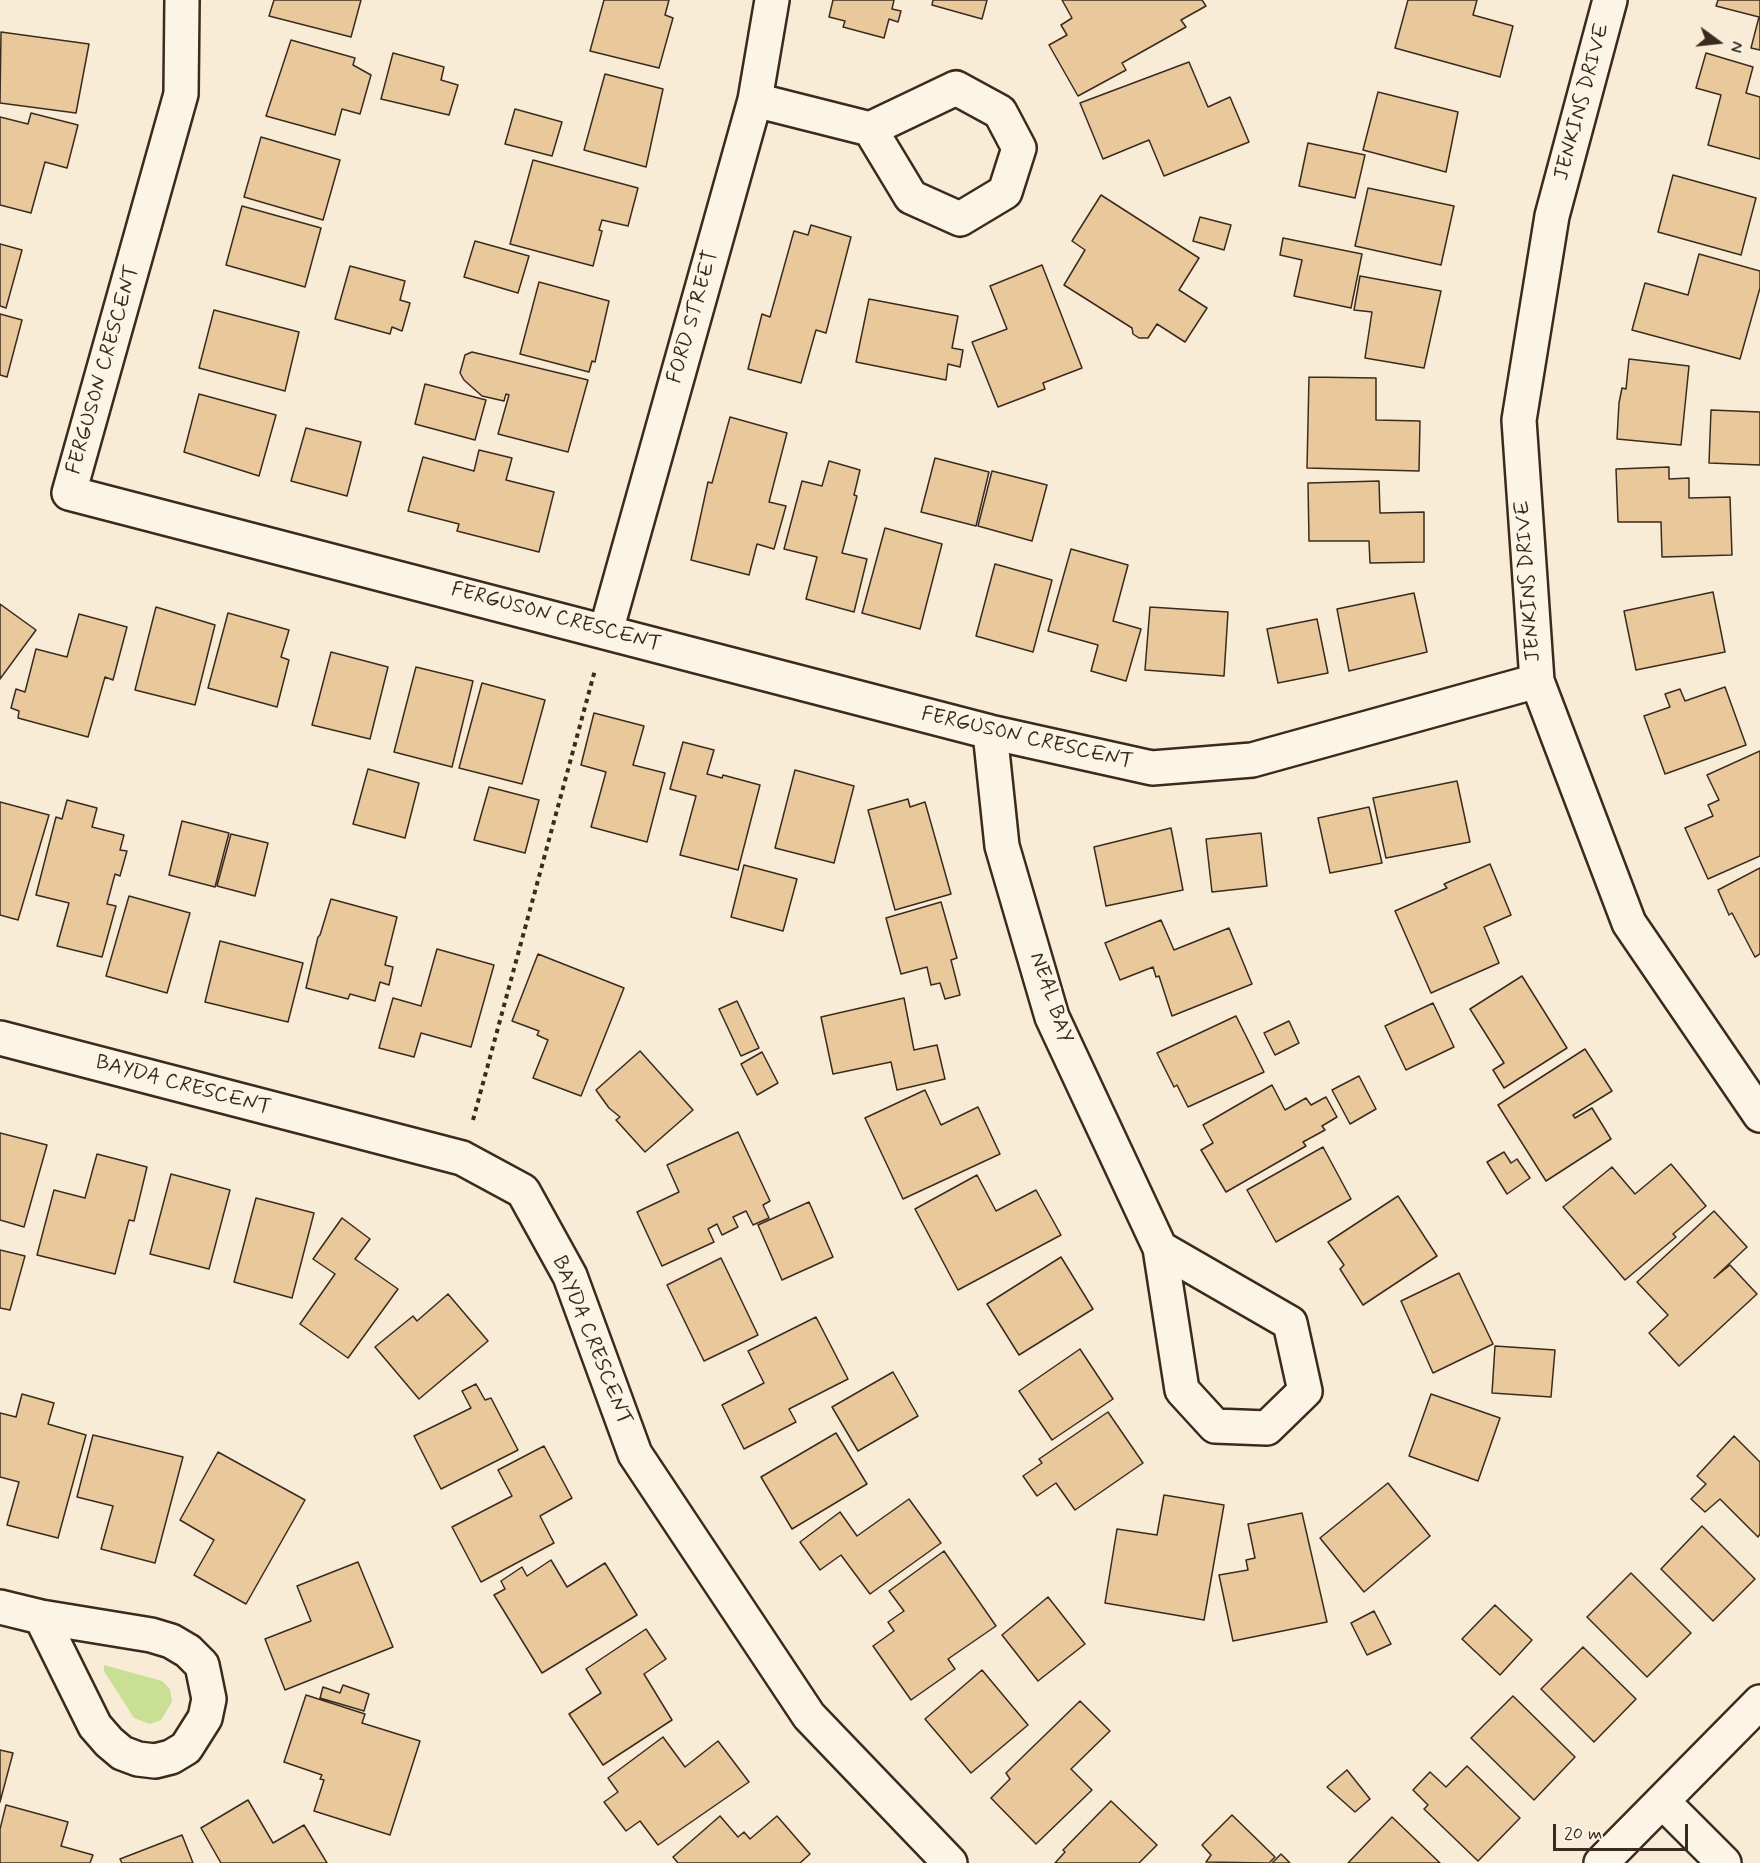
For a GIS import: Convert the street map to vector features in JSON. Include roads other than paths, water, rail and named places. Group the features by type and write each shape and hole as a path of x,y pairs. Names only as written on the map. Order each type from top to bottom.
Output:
{"street":[{"name":"FERGUSON CRESCENT","path":"182,0 182,94 69,493 990,732 1152,768 1252,760 1537,681"},
{"name":"FORD STREET","path":"606,631 755,100 772,0"},
{"name":"JENKINS DRIVE","path":"1611,0 1552,216 1519,420 1537,681 1629,924 1760,1115"},
{"path":"755,100 870,129 956,88 1000,111 1019,148 1005,192 960,219 911,197 870,129"},
{"name":"NEAL BAY","path":"990,732 1002,846 1052,1017 1161,1248 1182,1390 1215,1426 1267,1428 1305,1391 1290,1323 1161,1248"},
{"name":"BAYDA CRESCENT","path":"0,1038 462,1158 523,1191 570,1276 636,1454 809,1716 950,1863"},
{"path":"0,1607 41,1617 151,1635 171,1641 188,1651 202,1665 209,1699 205,1718 186,1748 171,1757 155,1761 138,1759 122,1753 109,1742 95,1726 41,1617"},
{"path":"1601,1863 1760,1702"},
{"path":"1663,1802 1724,1863"}]}
